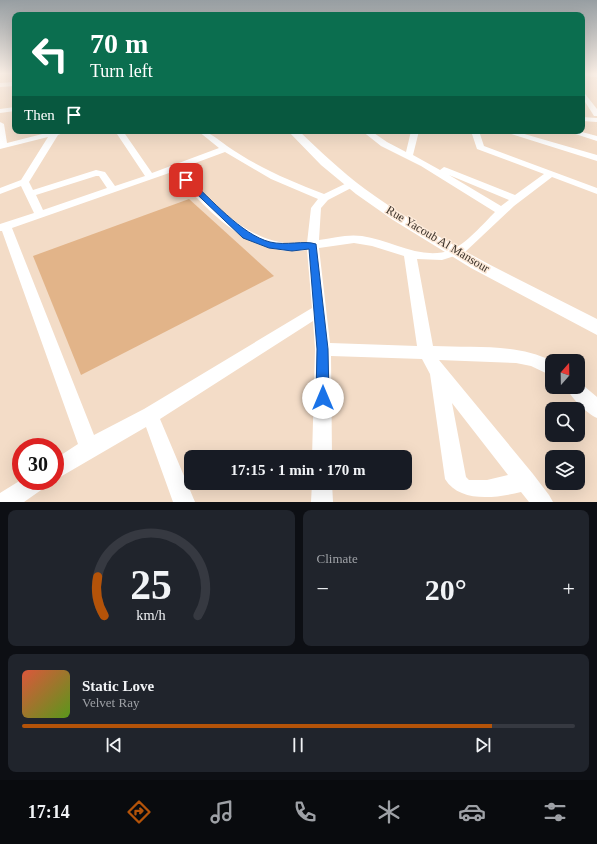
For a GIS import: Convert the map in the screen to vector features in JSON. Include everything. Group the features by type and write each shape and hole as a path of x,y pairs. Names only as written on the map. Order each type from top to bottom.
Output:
{"street":[{"path":"586,102 597,114"},
{"path":"0,111 12,109"},
{"path":"585,119 597,120"},
{"path":"0,124 2,147 52,134"},
{"path":"0,191 24,182 59,134"},
{"path":"121,134 150,177"},
{"path":"206,134 248,165 277,180 324,198"},
{"name":"Rue Yacoub Al Mansour","path":"294,134 352,184 403,220 456,253 597,328"},
{"path":"370,134 384,144 409,155 501,211"},
{"path":"409,155 414,134"},
{"path":"476,134 480,147 597,191"},
{"path":"516,134 597,158"},
{"path":"580,134 597,139"},
{"path":"89,448 3,227 150,177 225,149"},
{"path":"424,164 516,199"},
{"path":"174,168 246,236 269,245 292,248 352,239 364,240 410,255 440,256 456,253 501,211 551,174"},
{"path":"30,194 96,173 102,174 113,189"},
{"path":"24,182 40,215"},
{"path":"322,450 323,349 313,246 316,208 324,198 352,184"},
{"path":"410,255 426,352 438,373 542,502"},
{"path":"64,464 89,448 150,414 320,310"},
{"path":"323,349 516,356 534,360 545,366"},
{"path":"438,373 455,479 460,486 466,490 481,491 526,481"},
{"path":"581,394 597,410"},
{"path":"150,414 184,502"},
{"path":"4,502 23,490"},
{"path":"322,490 322,502"}],"shaded area":[{"path":"189,199 274,276 81,375 33,256"}],"route":[{"path":"186,180 246,236 269,245 292,248 313,246 323,349 323,398"}]}
